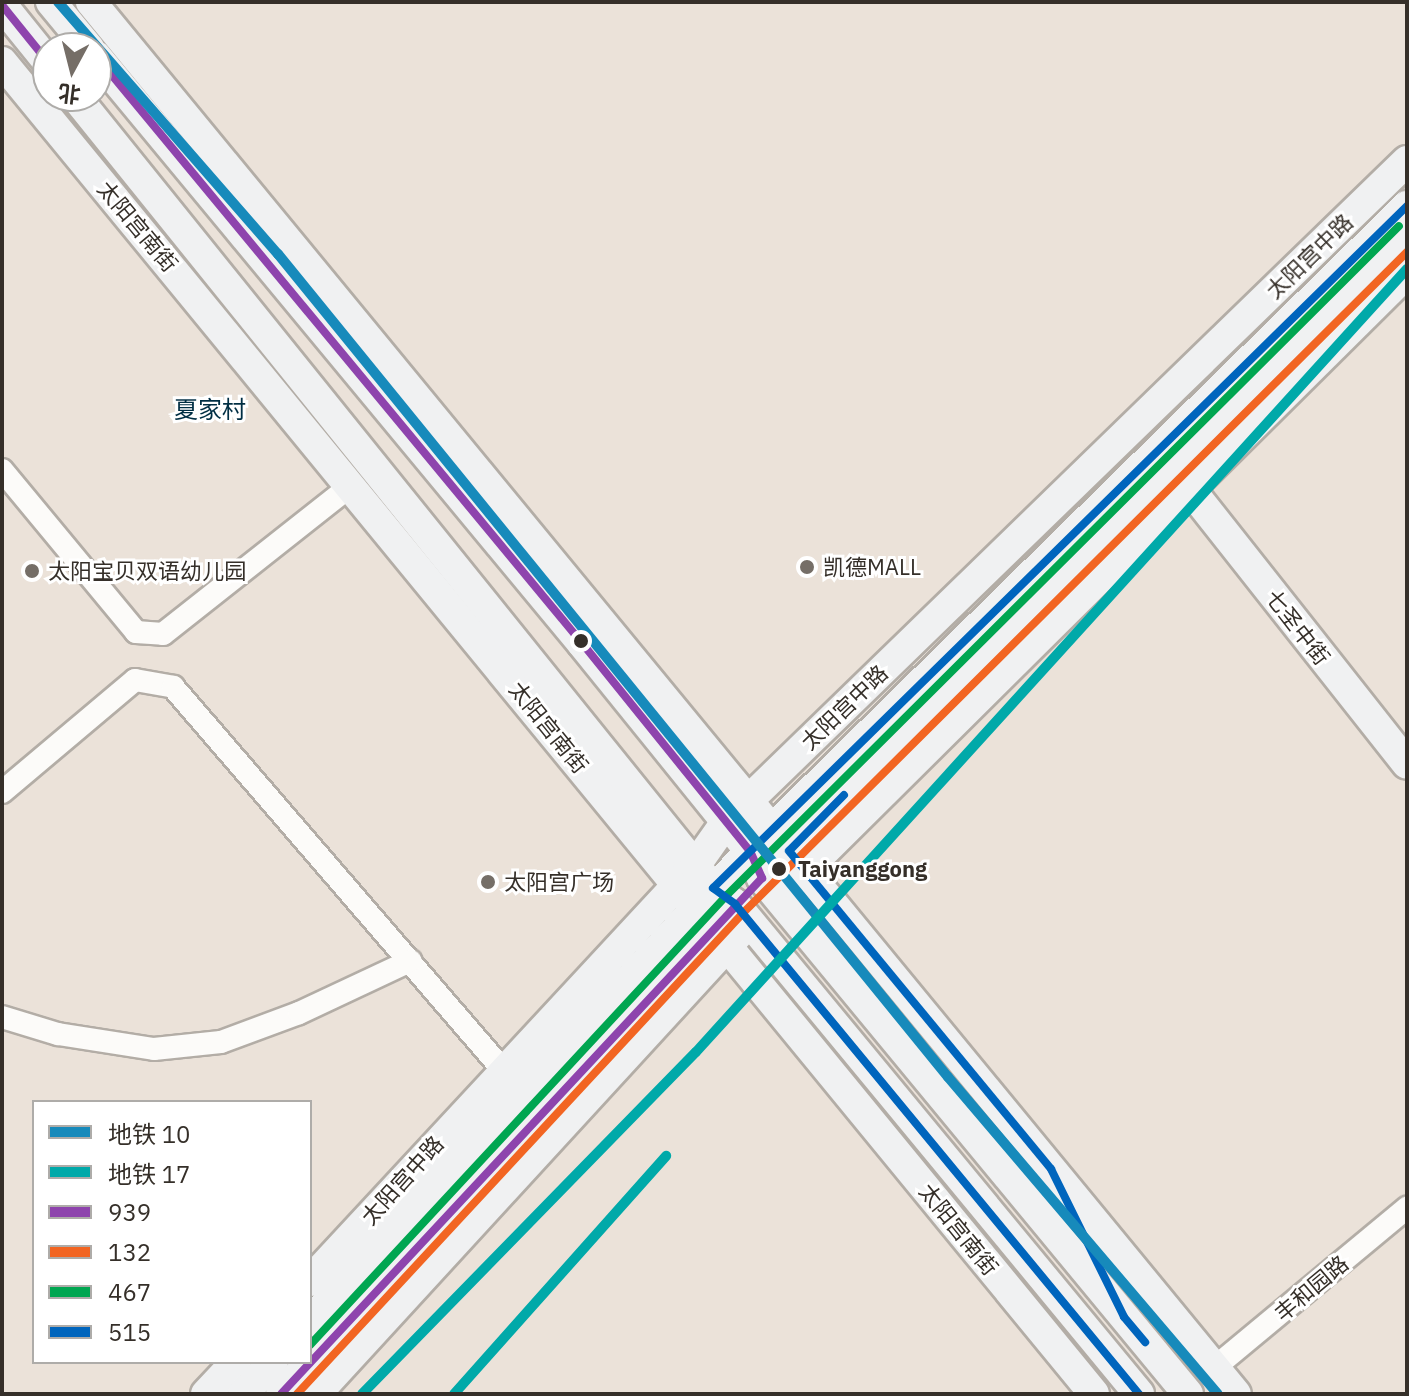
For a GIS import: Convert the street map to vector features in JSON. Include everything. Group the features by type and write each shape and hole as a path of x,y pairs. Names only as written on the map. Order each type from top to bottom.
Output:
{"street":[{"path":"51,2 76,32"},
{"path":"91,2 1236,1394"},
{"path":"2,5 32,42"},
{"name":"太阳宫南街","path":"2,62 352,485 1139,1394"},
{"path":"112,76 726,822 763,875 1188,1394"},
{"name":"太阳宫南街","path":"88,112 714,905 1094,1394"},
{"name":"太阳宫中路","path":"316,1394 465,1232 714,905 726,822 1407,161"},
{"name":"太阳宫中路","path":"788,850 996,609 1407,206"},
{"name":"太阳宫中路","path":"312,1279 503,1070 714,905 763,875 1407,235"},
{"name":"太阳宫中路","path":"312,1320 714,905 763,875 1190,489 1407,273"},
{"path":"1134,474 1167,394"},
{"path":"1132,509 1233,445"},
{"path":"2,470 136,632 163,634 352,485"},
{"name":"七圣中街","path":"1190,489 1407,764"},
{"path":"972,584 996,609"},
{"path":"2,792 135,680 173,687 503,1070"},
{"name":"太阳宫中路","path":"312,1361 382,1286 714,905"},
{"path":"2,1017 58,1034 154,1049 221,1042 299,1013 410,961"},
{"path":"1051,1169 1124,1317"},
{"path":"375,1252 410,1172"},
{"name":"丰和园路","path":"1214,1368 1407,1208"},
{"path":"382,1286 465,1232"},
{"path":"206,1394 234,1364"},
{"path":"243,1394 271,1364"},
{"name":"太阳宫中路","path":"281,1394 309,1364"}],"metro line":[{"name":"10","path":"58,2 278,254 948,1077 1218,1394"},
{"name":"17","path":"362,1394 696,1052 1407,269"},
{"name":"17","path":"454,1394 666,1156"}],"transit line":[{"name":"939","path":"2,5 32,42"},
{"name":"939","path":"112,75 582,643 750,851 762,878 312,1361"},
{"name":"515","path":"1139,1394 735,904 713,888 1407,206"},
{"name":"467","path":"312,1343 727,895 1399,226"},
{"name":"132","path":"297,1394 744,912 1407,252"},
{"name":"515","path":"844,795 789,851 1051,1169 1124,1317 1145,1342"},
{"name":"939","path":"281,1394 309,1364"}],"place":[{"name":"凯德MALL","path":"807,567"},
{"name":"太阳宝贝双语幼儿园","path":"32,571"},
{"name":"Taiyanggong","path":"779,869"},
{"name":"太阳宫广场","path":"488,882"}],"district":[{"name":"夏家村","path":"210,410"}]}
